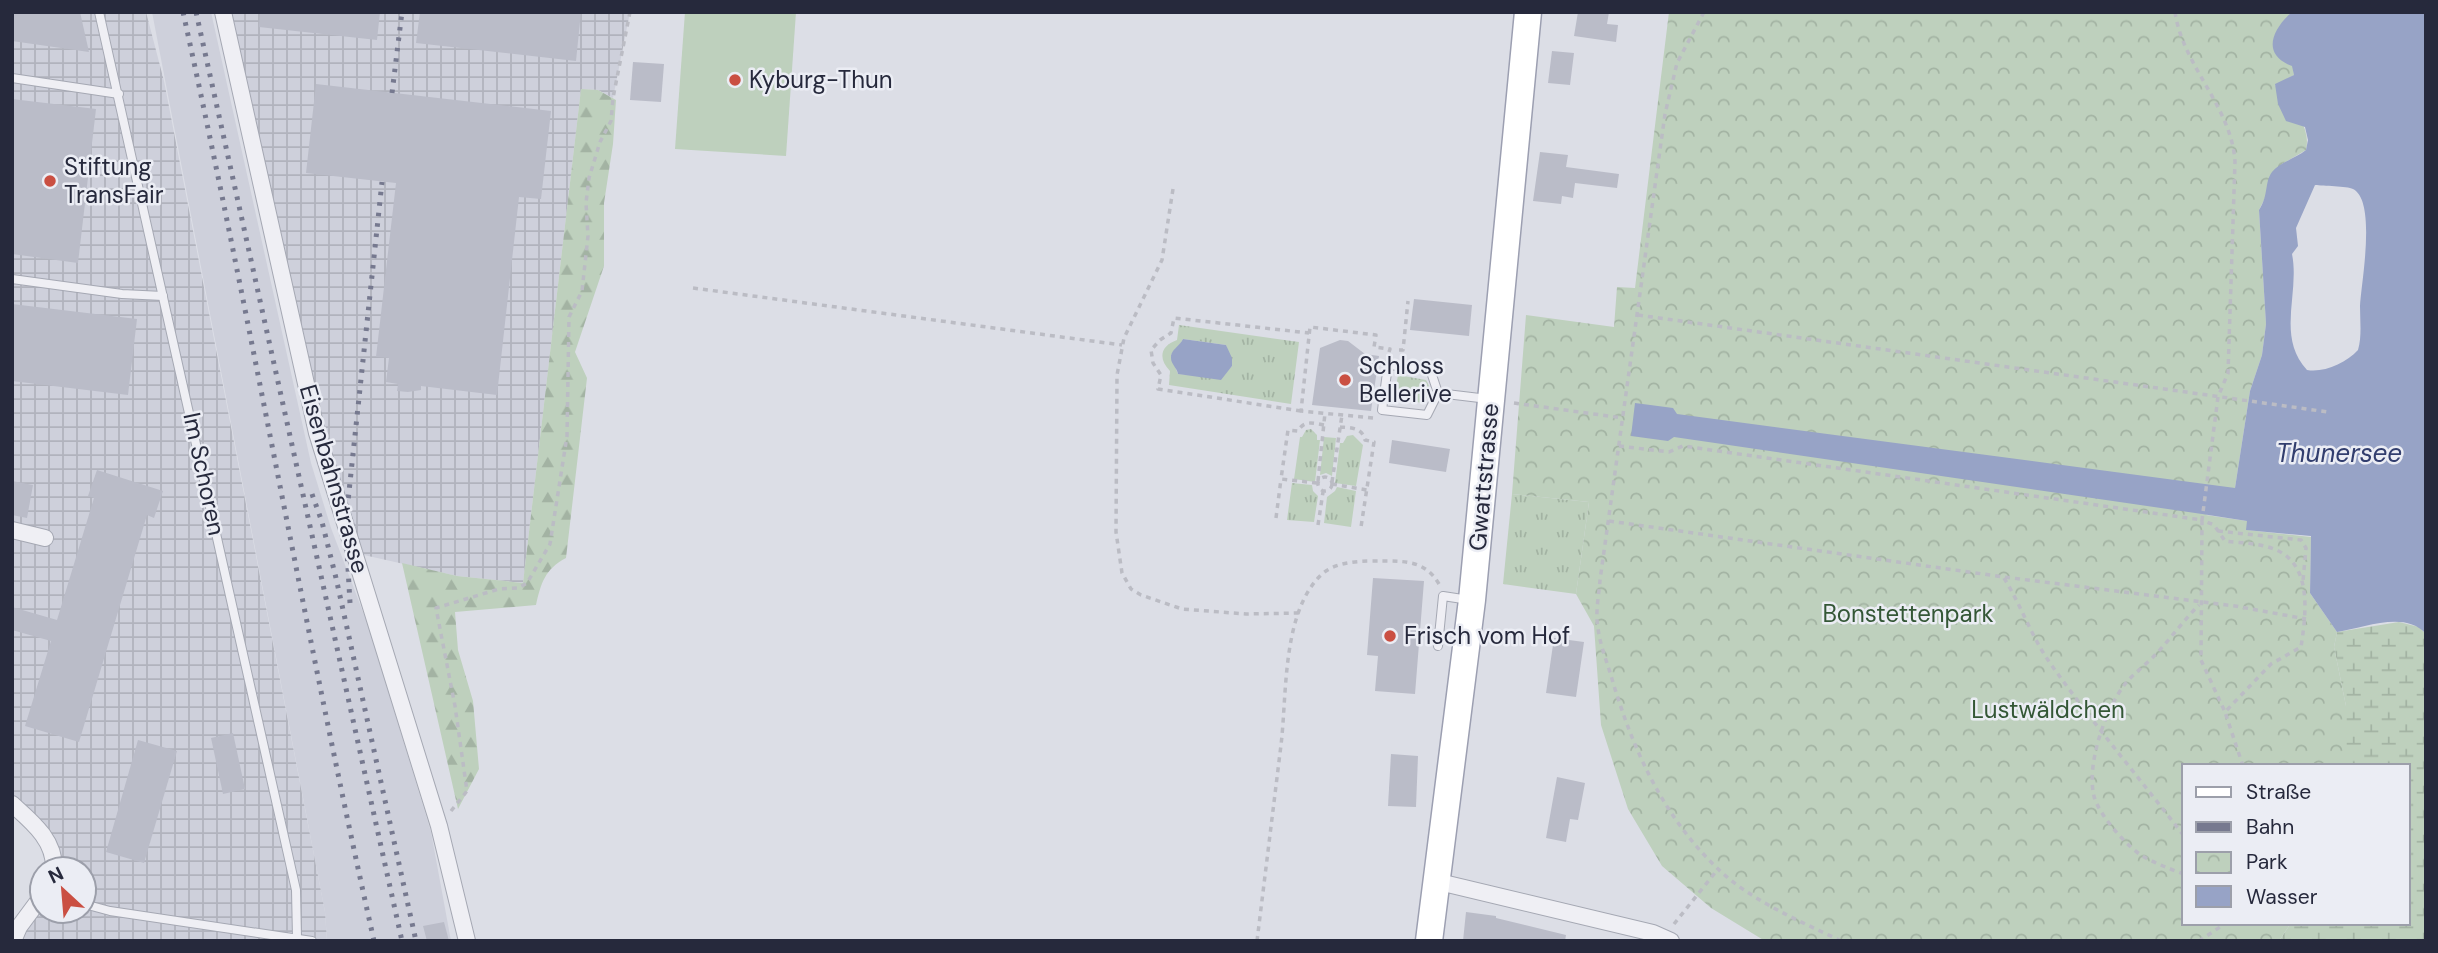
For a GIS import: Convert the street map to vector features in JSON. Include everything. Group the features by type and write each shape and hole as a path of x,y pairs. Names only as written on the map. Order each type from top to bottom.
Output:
{"main road":[{"name":"Gwattstrasse","path":"1429,941 1472,600 1528,12"}],"street":[{"name":"Eisenbahnstrasse","path":"223,12 317,433 439,826 467,941"},
{"path":"12,530 45,538"},
{"path":"12,804 42,834 54,855"},
{"path":"1435,881 1668,939"},
{"path":"13,941 28,915"}],"lane":[{"name":"Im Schoren","path":"99,12 296,890 297,938"},
{"path":"12,78 119,93"},
{"path":"12,279 122,294 163,296"},
{"path":"1388,365 1430,369 1438,393 1427,415 1382,410 1388,365"},
{"path":"1438,393 1491,400"},
{"path":"1438,646 1443,596 1472,600"},
{"path":"98,908 312,941"}],"path":[{"path":"439,826 467,791 455,706 436,608 499,589 518,589 527,583 550,544 568,436 569,317 582,292 588,236 586,203 589,177 600,142 611,121 630,12"},
{"path":"1704,12 1677,63 1671,82 1619,446 1597,626 1621,711 1638,755 1657,792 1685,833 1718,869 1753,896 1841,941"},
{"path":"2175,12 2184,45 2230,133 2234,148 2230,353 2228,373 2218,397 2202,518 2200,603 2201,660 2225,712 2242,764"},
{"path":"1173,189 1162,260 1122,345 1115,405 1116,532 1119,562 1127,583 1140,595 1182,609 1246,614 1299,613"},
{"path":"693,288 1122,345"},
{"path":"1301,411 1310,327 1376,335 1374,347 1403,350 1408,301"},
{"path":"1638,315 2328,412"},
{"path":"1309,333 1174,318 1171,333 1160,340 1152,350 1153,363 1161,375 1158,389 1301,411 1372,418 1382,410"},
{"path":"1388,365 1390,349"},
{"path":"1491,400 1623,418"},
{"path":"1324,492 1319,489 1318,482 1325,413"},
{"path":"1324,492 1329,490 1332,483 1342,415"},
{"path":"1276,518 1288,430 1298,431 1301,425 1309,423 1324,425"},
{"path":"1340,427 1357,429 1363,433 1365,440 1374,442 1361,527"},
{"path":"1619,446 1669,452 1683,446 2202,518 2214,525 2225,541 2274,549 2288,559 2303,583"},
{"path":"1281,479 1318,482 1326,477 1332,483 1367,490"},
{"path":"1318,525 1324,492"},
{"path":"1609,521 2004,577 2235,606 2306,619"},
{"path":"2218,531 2301,540 2306,548 2303,583 2306,619 2301,647 2271,664 2225,712"},
{"path":"2274,549 2277,537"},
{"path":"1257,941 1290,648 1308,591 1324,572 1343,564 1403,562 1422,565 1434,577 1443,596"},
{"path":"2004,577 2014,592 2028,628 2049,662 2182,833"},
{"path":"2182,873 2141,856 2100,811 2093,794 2095,753 2101,729 2125,683 2157,653 2200,603"},
{"path":"1668,939 1718,869"},
{"path":"2199,941 2224,925"}],"shaded area":[{"path":"12,12 146,12 164,81 325,912 327,941 13,941 28,918 28,925 98,925 98,855 48,855 12,805"},
{"path":"152,12 211,12 311,463 331,528 369,628 431,832 451,941 327,941 325,912"},
{"path":"223,12 630,12 613,98 598,90 581,89 523,583 457,576 355,553"}],"green space":[{"name":"Kyburg-Thun","path":"685,12 796,12 786,156 675,149"},
{"name":"Bonstettenpark","path":"1669,12 2292,12 2289,15 2294,75 2275,85 2303,123 2306,150 2282,164 2259,210 2266,324 2262,355 2250,391 2235,488 2206,515 2247,521 2247,530 2311,537 2310,593 2337,632 2334,647 2346,706 2346,764 2182,764 2182,925 2290,925 2279,941 1765,941 1711,908 1662,866 1628,809 1601,725 1594,626 1576,594 1589,502 1512,494 1526,315 1614,327 1617,287 1635,288"},
{"path":"581,89 598,90 616,100 613,144 604,203 604,266 575,352 587,378 566,558 545,577 536,605 455,612 458,650 473,701 479,769 458,809 402,563 457,576 523,583"},
{"path":"1179,325 1299,342 1291,404 1169,385 1170,371 1162,358 1164,349 1177,340","holes":["1183,339 1226,345 1232,366 1222,377 1178,374 1171,357"]},
{"path":"1398,375 1426,380 1429,386 1427,398 1422,403 1394,398"},
{"path":"1311,429 1317,435 1317,440 1320,440 1315,482 1294,479 1300,437 1306,430"},
{"path":"1353,435 1363,445 1356,486 1335,483 1340,443 1343,443 1347,436"},
{"path":"1324,437 1336,438 1332,476 1326,473 1320,475"},
{"path":"1292,483 1312,485 1318,496 1314,522 1287,520"},
{"path":"1337,487 1356,491 1351,527 1324,523 1327,497"},
{"path":"1512,494 1589,502 1576,594 1503,584"},
{"path":"2399,622 2419,627 2426,634 2426,941 2279,941 2290,925 2410,925 2410,764 2346,764 2346,706 2334,647 2337,632"}],"water":[{"name":"Thunersee","path":"2292,12 2426,12 2426,634 2407,623 2396,622 2337,632 2310,593 2311,536 2246,530 2247,521 2202,514 1674,437 1668,441 1631,436 1635,403 1673,408 1677,414 2235,488 2250,391 2262,355 2266,324 2259,210 2272,172 2306,150 2308,140 2305,127 2286,121 2278,104 2275,84 2294,75 2292,66 2282,61 2273,49 2275,34","holes":["2315,185 2350,188 2360,197 2364,209 2366,244 2358,350 2334,366 2314,371 2307,370 2298,357 2293,343 2291,314 2294,269 2292,254 2298,246 2296,228"]},
{"path":"1183,339 1226,345 1232,358 1232,366 1221,380 1178,374 1171,355"}],"building":[{"path":"12,12 80,12 89,52 12,41"},
{"path":"260,12 380,12 377,40 259,27"},
{"path":"420,12 581,12 576,61 416,43"},
{"path":"1578,12 1609,12 1607,24 1618,25 1616,42 1574,36"},
{"path":"1552,51 1574,53 1570,85 1548,83"},
{"path":"633,62 664,64 661,102 630,100"},
{"path":"316,84 551,111 541,199 519,197 497,395 421,386 421,390 397,391 398,384 386,382 389,358 376,357 396,183 306,173"},
{"name":"Stiftung TransFair","path":"12,99 96,109 78,263 12,254"},
{"path":"1540,152 1568,155 1566,167 1619,174 1617,188 1575,183 1573,198 1562,196 1561,204 1533,201"},
{"path":"1414,299 1472,305 1469,336 1410,330"},
{"path":"12,304 137,319 128,395 12,381"},
{"name":"Schloss Bellerive","path":"1340,340 1348,341 1365,354 1379,356 1371,411 1312,405 1320,348"},
{"path":"1392,440 1450,449 1446,472 1389,463"},
{"path":"97,470 163,491 154,518 147,515 79,742 25,726 51,641 12,630 12,607 57,620 94,498 88,496"},
{"path":"12,481 33,485 27,518 12,515"},
{"name":"Frisch vom Hof","path":"1373,578 1424,581 1415,694 1375,691 1378,656 1367,655"},
{"path":"1554,638 1584,642 1576,697 1546,693"},
{"path":"233,733 245,789 223,794 211,738"},
{"path":"138,740 177,751 144,863 106,852"},
{"path":"1391,754 1418,756 1416,807 1388,806"},
{"path":"1557,777 1585,783 1578,820 1570,819 1566,842 1546,838"},
{"path":"1466,912 1496,916 1566,935 1565,941 1463,941"},
{"path":"444,922 449,941 427,941 423,926"}],"railway":[{"path":"183,12 374,941"},
{"path":"196,12 402,941"},
{"path":"392,93 402,12"},
{"path":"350,603 348,501 382,182"},
{"path":"312,494 336,578 416,941"}],"place":[{"name":"Kyburg-Thun","path":"735,80"},
{"name":"Stiftung TransFair","path":"50,181"},
{"name":"Schloss Bellerive","path":"1345,380"},
{"name":"Frisch vom Hof","path":"1390,636"}],"park label":[{"name":"Lustwäldchen","path":"2048,710"}]}
